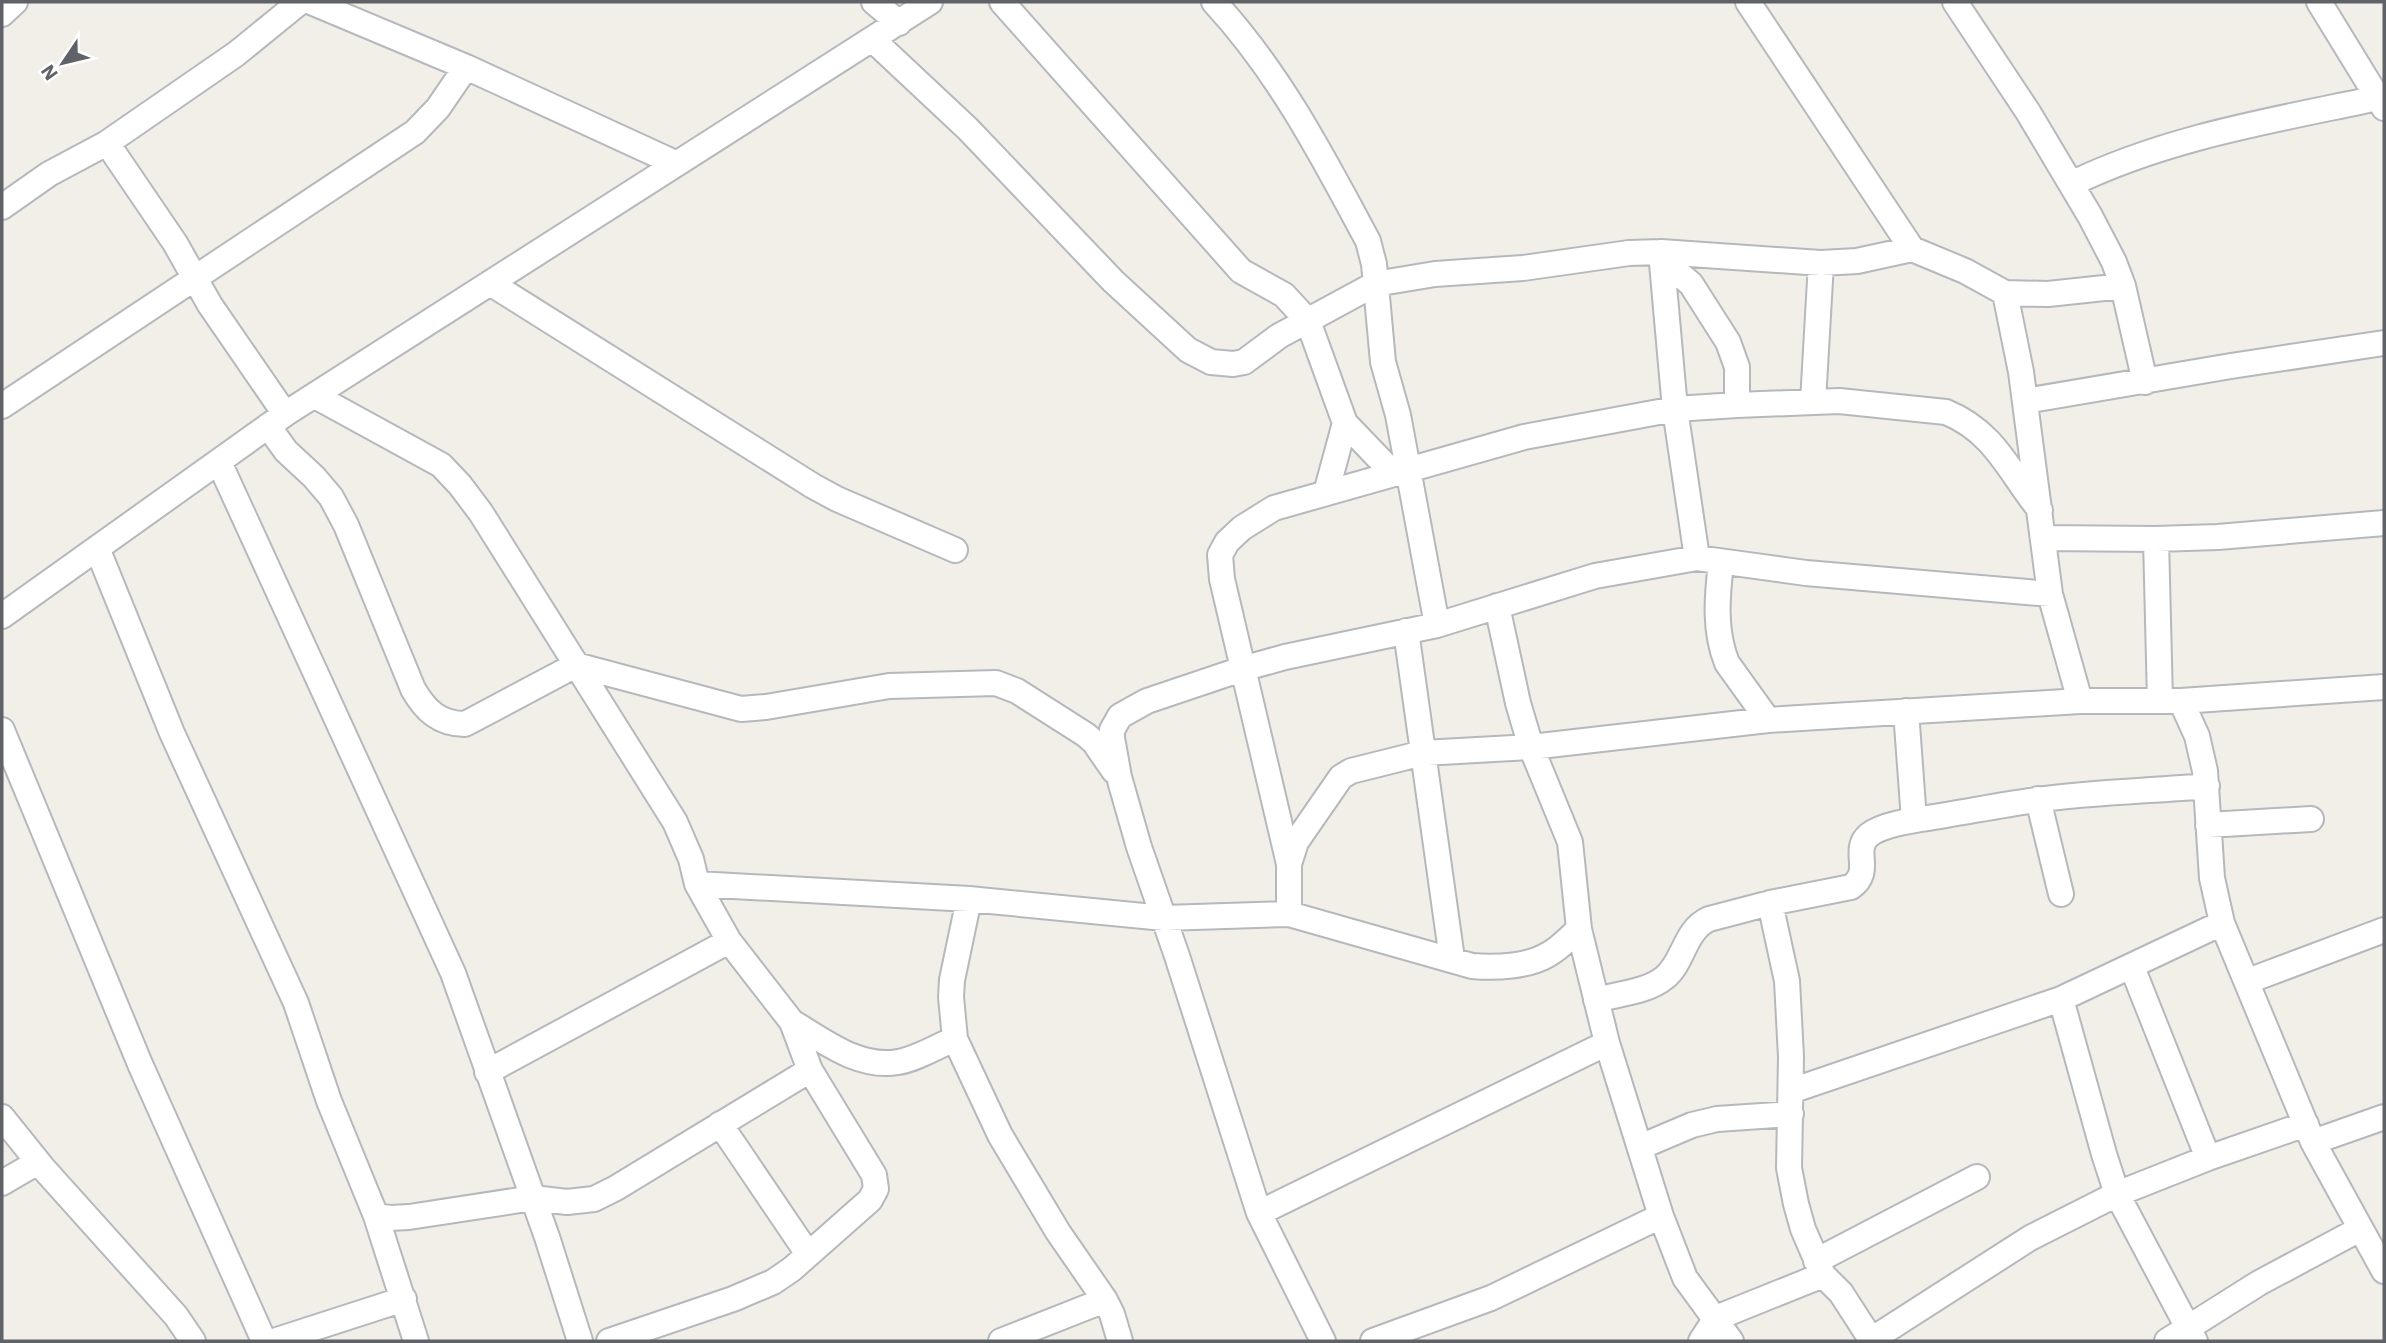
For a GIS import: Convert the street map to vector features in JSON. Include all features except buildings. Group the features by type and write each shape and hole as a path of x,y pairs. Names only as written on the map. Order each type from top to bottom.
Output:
{"street":[{"path":"2,14 15,2"},
{"path":"2,207 49,174 107,143 236,54 300,2"},
{"path":"311,2 466,67 675,163"},
{"path":"874,2 899,23"},
{"path":"2,616 277,420 930,2"},
{"path":"1002,2 1241,271 1284,295 1308,321 1345,423 1399,471"},
{"path":"1214,2 1238,28 1301,120 1368,241 1374,264 1383,362 1398,415 1399,471 1419,521 1437,625"},
{"path":"1748,2 1912,249 1965,271 2006,293 2048,294 2123,286"},
{"path":"1955,2 2028,112 2114,262 2123,286 2145,382"},
{"path":"2071,184 2113,164 2181,141 2381,103 2319,2"},
{"path":"873,40 968,129 1112,281 1188,350 1200,358 1222,363 1244,362 1279,336 1376,284 1435,274 1523,268 1629,253 1662,258 1821,263 1857,261 1912,249"},
{"path":"2,406 415,132 438,108 466,67"},
{"path":"107,143 174,243 277,420 285,451 314,477 331,497 346,525 413,689 423,706 431,713 455,724 465,724 576,665 741,709 889,686 996,683 1017,691 1086,735 1119,777"},
{"path":"1662,258 1691,284 1728,342 1737,367 1737,405"},
{"path":"1662,258 1675,409 1717,597 1718,629 1723,653 1727,663 1768,720"},
{"path":"1813,402 1821,263"},
{"path":"490,283 813,486 956,550"},
{"path":"2006,293 2029,427 2049,585 2080,701"},
{"path":"2025,401 2384,343"},
{"path":"315,396 441,465 481,513 675,822 691,859 697,884 729,941 792,1021 810,1070 874,1175 876,1189 870,1200 792,1269 773,1282 733,1300 609,1341"},
{"path":"1289,914 1289,864 1242,669 1222,579 1220,555 1227,542 1264,513 1399,471 1524,437 1675,409 1839,401 1946,412 1959,417 1986,436 2040,510"},
{"path":"1326,493 1345,423"},
{"path":"1986,436 2029,427"},
{"path":"219,462 453,973 533,1198 580,1341"},
{"path":"2043,538 2218,537 2384,523"},
{"path":"2049,585 2084,538"},
{"path":"2156,539 2170,701 2197,736 2207,786 2211,878 2222,923 2310,1133 2384,1271"},
{"path":"97,548 172,733 296,1003 329,1101 376,1216 416,1341"},
{"path":"1323,1341 1259,1213 1139,848 1119,777 1112,730 1120,716 1147,701 1242,669 1437,625 1595,576 1709,561 1943,586 2049,585"},
{"path":"1497,606 1518,703 1531,747 1570,842 1579,929 1596,1000 1661,1216 1685,1278 1731,1341"},
{"path":"1406,631 1452,960"},
{"path":"1289,864 1296,842 1341,777 1351,771 1423,753 1531,747 1768,720 2080,701 2170,701 2384,687"},
{"path":"1906,712 1914,820"},
{"path":"2,730 135,1052 264,1341"},
{"path":"1596,1000 1654,984 1666,977 1700,923 1770,903 1851,887 1861,879 1863,873 1862,846 1867,837 1881,828 2038,799 2207,786"},
{"path":"2038,799 2061,894"},
{"path":"2208,825 2311,818"},
{"path":"697,884 969,899 1164,918 1289,914 1472,966 1493,968 1547,956 1579,929"},
{"path":"969,899 952,980 955,1039 1000,1135 1058,1233 1105,1300 1112,1314 1119,1341"},
{"path":"1770,903 1787,981 1791,1103 1789,1168 1803,1229 1820,1268 1841,1293 1871,1341 2030,1238 2117,1194 2208,1158 2384,1116"},
{"path":"1640,1147 1692,1125 1791,1103 2061,999 2222,923"},
{"path":"2248,981 2384,930"},
{"path":"487,1072 729,941"},
{"path":"1547,956 1589,968"},
{"path":"2132,967 2208,1158"},
{"path":"2061,999 2117,1194 2191,1334"},
{"path":"792,1021 844,1053 877,1063 900,1062 955,1039"},
{"path":"1259,1213 1607,1043"},
{"path":"376,1216 409,1217 533,1198 567,1202 594,1199 810,1070"},
{"path":"2,1117 12,1133 176,1316 192,1341"},
{"path":"720,1124 808,1254"},
{"path":"2,1183 38,1162"},
{"path":"1701,1341 1716,1318 1820,1268 1977,1177"},
{"path":"1373,1341 1491,1298 1661,1216"},
{"path":"2167,1341 2191,1334 2259,1283 2360,1228"},
{"path":"274,1341 404,1299"},
{"path":"1000,1341 1105,1300"}]}
